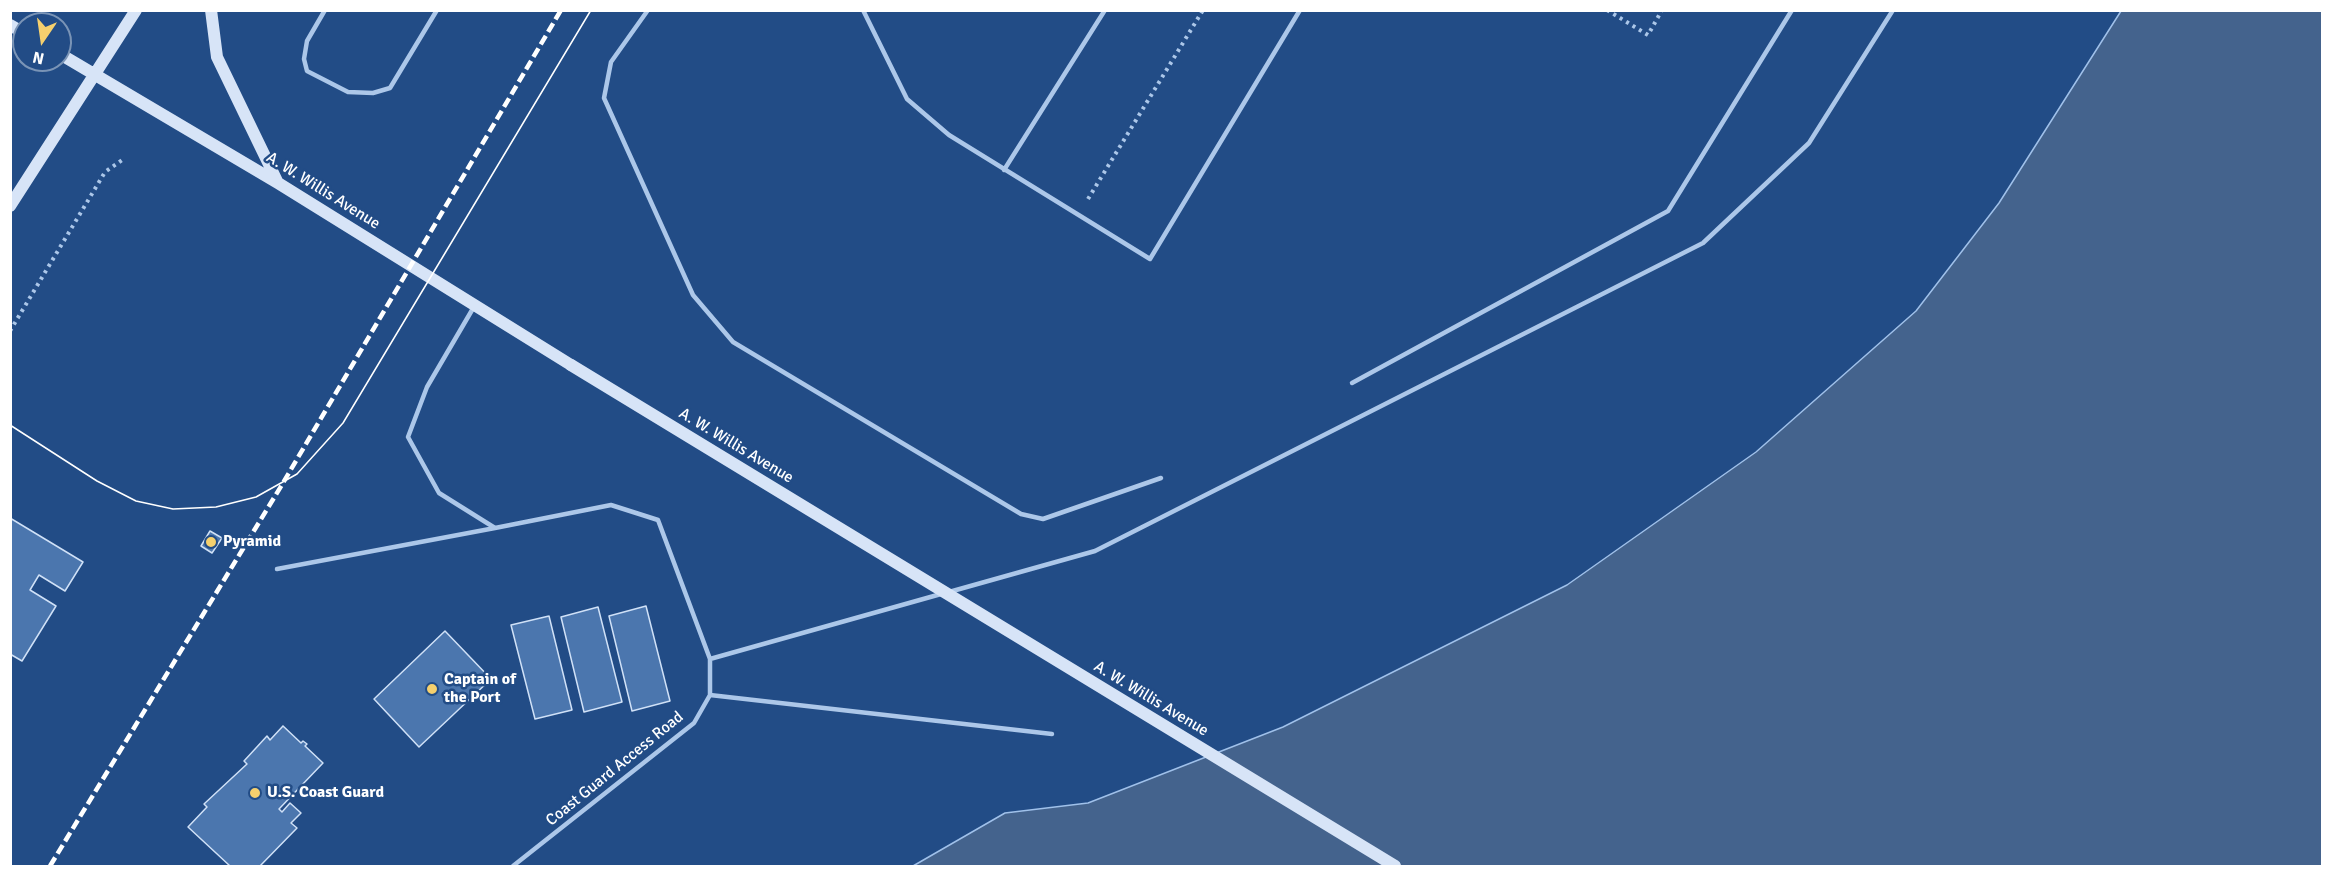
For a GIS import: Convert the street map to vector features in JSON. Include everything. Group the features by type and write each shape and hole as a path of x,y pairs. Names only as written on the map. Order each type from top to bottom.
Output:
{"main road":[{"path":"10,206 136,10"},
{"path":"211,10 217,57 278,183"},
{"name":"A. W. Willis Avenue","path":"72,62 278,183 571,365 1395,867"}],"lane":[{"path":"325,10 307,41 304,58 307,71 348,92 373,93 390,88 437,10"},
{"path":"648,10 611,62 604,98 693,295 734,342 1021,514 1043,519 1161,478"},
{"path":"863,10 907,99 949,135 1150,259 1300,10"},
{"path":"1004,170 1105,10"},
{"path":"1352,383 1668,211 1792,10"},
{"path":"710,659 1095,551 1703,243 1809,143 1893,10"},
{"path":"475,305 428,387 408,437 439,493 495,528"},
{"name":"Coast Guard Access Road","path":"495,528 611,505 658,520 710,659 710,695 694,723 513,867"},
{"path":"277,569 495,528"},
{"path":"710,695 1052,734"}],"path":[{"path":"1078,215 1203,10"},
{"path":"1607,10 1648,35 1662,10"},
{"path":"10,331 105,172 125,158"}],"water":[{"path":"2121,11 2322,11 2322,866 913,866 1005,813 1088,803 1283,727 1567,585 1756,452 1916,311 1999,203"}],"building":[{"path":"10,518 83,562 65,591 39,575 30,590 56,606 22,661 10,654"},
{"name":"Pyramid","path":"210,531 222,538 212,553 201,546"},
{"path":"646,606 670,701 632,711 609,616"},
{"path":"598,607 622,702 584,712 561,617"},
{"path":"549,616 572,710 535,719 511,625"},
{"name":"Captain of the Port","path":"445,631 491,679 419,747 374,699"},
{"name":"U.S. Coast Guard","path":"283,726 301,743 303,741 307,744 305,746 323,763 279,809 282,812 290,803 301,813 291,823 297,828 260,866 230,866 188,827 207,807 204,804 247,764 244,761 267,736 270,740"}],"tram line":[{"path":"10,425 97,481 136,501 173,509 216,507 256,497 297,474 343,423 591,10"}],"railway":[{"path":"50,866 283,483 561,10"}],"place":[{"name":"Pyramid","path":"211,542"},
{"name":"Captain of the Port","path":"432,689"},
{"name":"U.S. Coast Guard","path":"255,793"}]}
